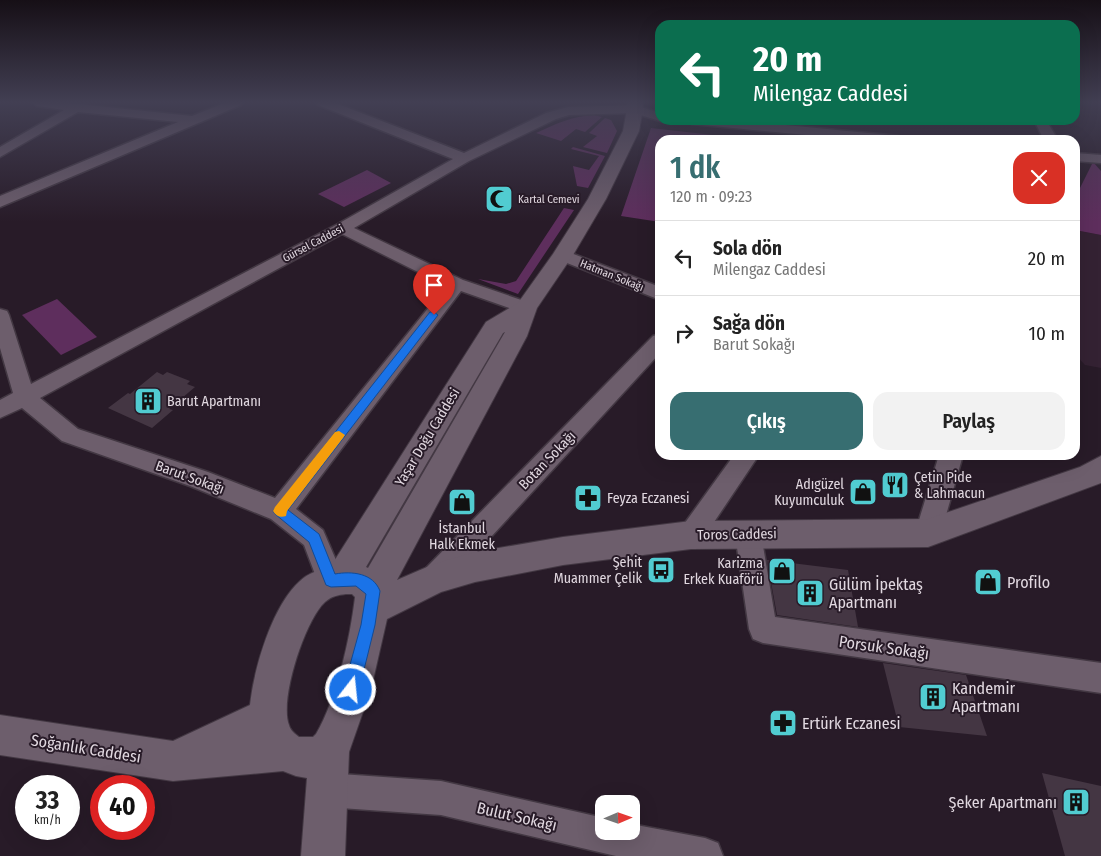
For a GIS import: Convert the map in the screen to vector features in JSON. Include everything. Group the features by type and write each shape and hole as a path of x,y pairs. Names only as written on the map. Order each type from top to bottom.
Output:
{"street":[{"path":"0,153 18,142"},
{"path":"0,202 144,142"},
{"path":"423,142 464,158"},
{"name":"Gürsel Caddesi","path":"0,410 342,228 464,158 497,142"},
{"name":"Yaşar Doğu Caddesi","path":"354,590 515,336 526,308 563,255 598,199 626,142"},
{"path":"1080,157 1101,159"},
{"path":"342,228 457,284 526,308"},
{"name":"Hatman Sokağı","path":"563,255 655,292"},
{"path":"280,511 457,284"},
{"path":"0,314 25,398"},
{"name":"Botan Sokağı","path":"434,579 655,346"},
{"name":"Barut Sokağı","path":"25,398 70,435 199,479 280,511 314,538 354,590"},
{"path":"691,535 744,460"},
{"path":"928,533 949,460"},
{"name":"Toros Caddesi","path":"284,751 272,737 268,716 270,691 289,630 312,592 354,590 434,579 475,567 553,553 691,535 928,533 1097,476"},
{"name":"Porsuk Sokağı","path":"748,534 763,629 1101,678"},
{"path":"323,856 329,749 346,708 354,590"},
{"path":"173,761 268,716"},
{"name":"Soğanlık Caddesi","path":"0,735 173,761 284,751"},
{"path":"284,751 300,758 313,758 329,749"},
{"name":"Bulut Sokağı","path":"326,790 441,798 666,850 705,856"}],"shaded area":[{"path":"589,142 612,142 607,153 583,147"},
{"path":"646,142 655,142 655,221 621,216"},
{"path":"573,147 605,156 588,188 577,186 573,166 589,170 599,156 571,149"},
{"path":"1093,162 1101,171 1101,235 1080,231 1080,188"},
{"path":"367,170 391,183 344,207 318,194"},
{"path":"564,208 574,210 518,294 478,279 506,284 516,281"},
{"path":"1080,231 1101,235 1101,368 1085,365 1080,360"},
{"path":"57,299 97,337 61,355 22,315"}],"building":[{"name":"Barut Apartmanı","path":"157,372 163,375 167,372 190,381 187,384 195,387 169,409 173,410 152,428 108,408 128,393 130,394"},
{"name":"Gülüm İpektaş Apartmanı","path":"767,560 848,570 858,627 777,615"},
{"name":"Kandemir Apartmanı","path":"883,663 966,675 987,736 899,727"},
{"name":"Şeker Apartmanı","path":"1042,773 1101,786 1101,856 1065,856"}],"slow traffic":[{"path":"281,512 339,435"}],"place":[{"name":"Kartal Cemevi","path":"499,199"},
{"name":"Barut Apartmanı","path":"148,401"},
{"name":"Çetin Pide & Lahmacun","path":"895,485"},
{"name":"Adıgüzel Kuyumculuk","path":"863,492"},
{"name":"Feyza Eczanesi","path":"588,498"},
{"name":"İstanbul Halk Ekmek","path":"462,502"},
{"name":"Şehit Muammer Çelik","path":"661,570"},
{"name":"Karizma Erkek Kuaförü","path":"782,571"},
{"name":"Profilo","path":"988,582"},
{"name":"Gülüm İpektaş Apartmanı","path":"810,593"},
{"name":"Kandemir Apartmanı","path":"933,697"},
{"name":"Ertürk Eczanesi","path":"783,723"},
{"name":"Şeker Apartmanı","path":"1076,802"}],"route":[{"path":"351,690 372,609 374,591 359,580 346,578 331,581 314,538 280,511 434,315"}]}
